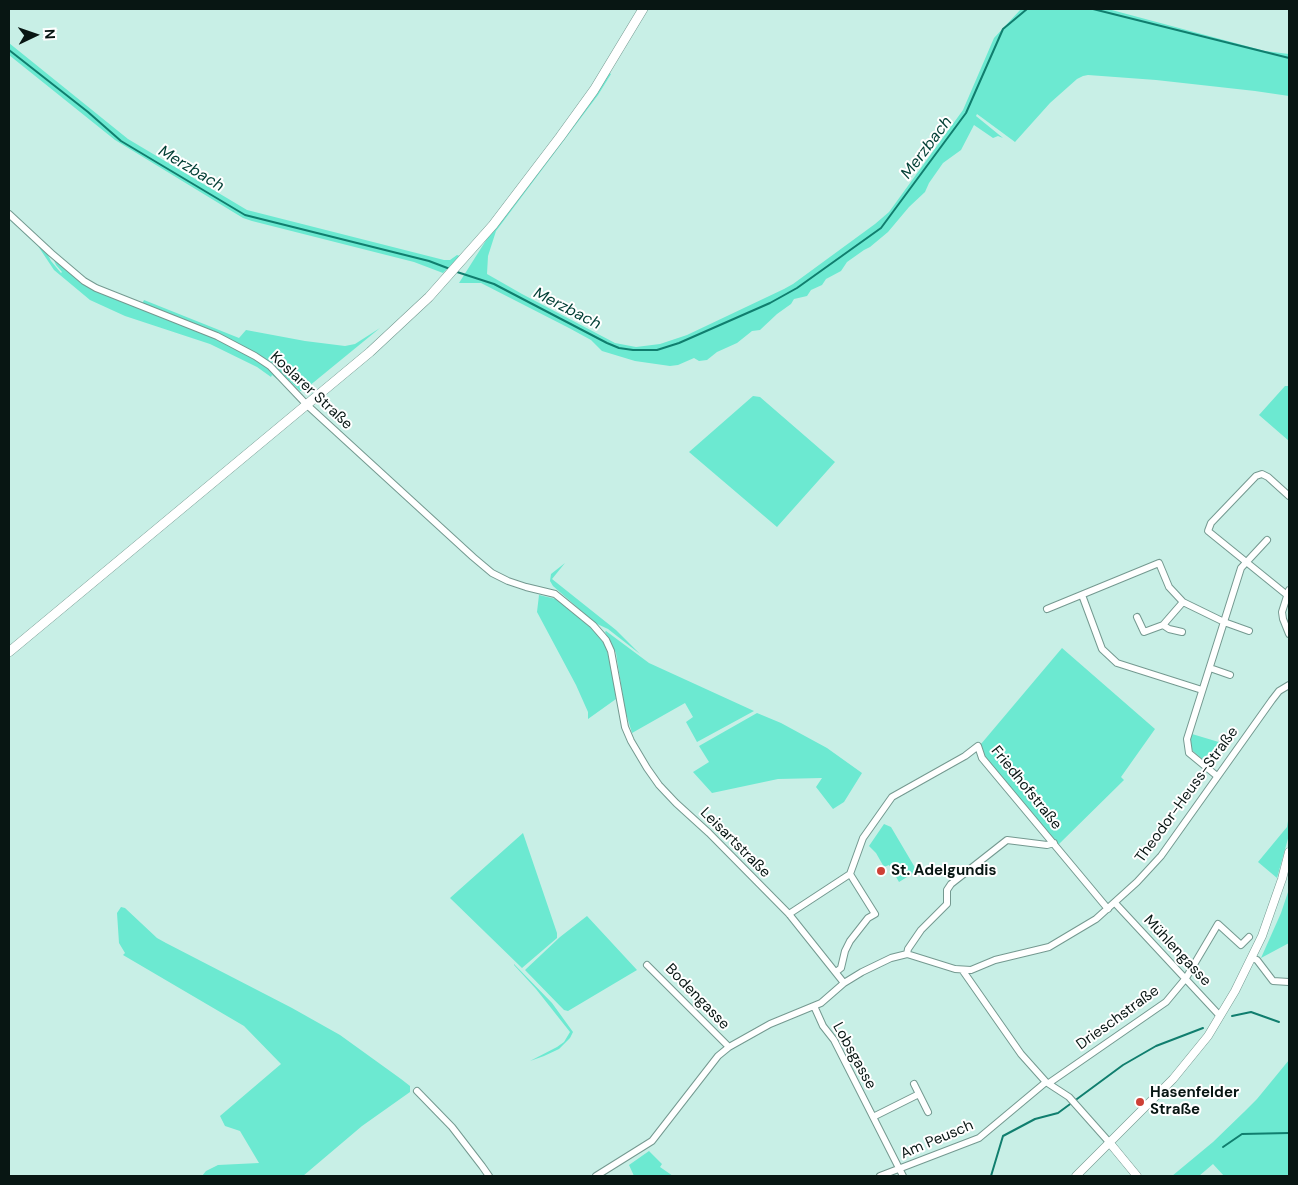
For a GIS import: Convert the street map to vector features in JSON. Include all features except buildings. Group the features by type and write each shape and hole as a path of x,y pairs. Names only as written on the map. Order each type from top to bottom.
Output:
{"main road":[{"path":"9,652 382,341 429,297 493,225 579,111 616,55 643,9"}],"street":[{"name":"Koslarer Straße","path":"9,214 84,281 96,288 217,336 255,356 281,376 306,405 492,573 519,585 555,594"},
{"path":"1289,496 1268,477 1262,474 1256,476 1211,523 1208,531 1288,593 1282,612 1289,634"},
{"path":"1217,776 1194,757 1187,748 1187,739 1241,568 1267,540"},
{"path":"1046,609 1159,563 1169,587 1183,602 1224,622 1249,631"},
{"name":"Leisartstraße","path":"555,594 593,625 606,640 614,663 622,713 630,741 659,786 789,914 844,983"},
{"path":"1082,595 1102,649 1117,663 1202,690"},
{"path":"1137,616 1144,632 1163,624 1183,602"},
{"path":"1163,624 1169,629 1182,632"},
{"path":"1210,668 1230,674"},
{"name":"Theodor-Heuss-Straße","path":"963,971 971,970 995,960 1049,947 1096,919 1115,903 1161,856 1272,700 1279,691 1289,686"},
{"name":"Friedhofstraße","path":"850,874 863,838 892,797 965,756 978,746 982,758 1108,909"},
{"path":"907,954 908,949 921,930 947,904 947,890 951,884 1007,840 1047,845 1054,843"},
{"path":"1076,1176 1173,1078 1208,1036 1252,958 1271,910 1289,852"},
{"path":"789,914 850,874 875,914 868,918 850,941 844,952 841,968 836,972"},
{"name":"Mühlengasse","path":"1115,903 1220,1016"},
{"name":"Drieschstraße","path":"1047,1082 1166,1002 1186,978 1218,924 1241,944 1249,937"},
{"path":"596,1176 652,1141 718,1056 729,1047 770,1024 814,1006 833,994 844,983 876,965 891,958 907,954 963,971 1021,1054 1047,1082 1069,1097 1078,1106 1137,1176"},
{"path":"1252,958 1257,960 1273,981 1289,982"},
{"name":"Bodengasse","path":"647,965 729,1047"},
{"name":"Lobsgasse","path":"814,1006 901,1173"},
{"name":"Am Peusch","path":"880,1176 901,1173 979,1138 1047,1082"},
{"path":"914,1084 928,1112"},
{"path":"417,1091 452,1127 488,1176"},
{"path":"872,1117 919,1094"}],"green space":[{"path":"1021,9 1108,9 1265,51 1289,54 1289,96 1156,80 1088,75 1077,79 1050,103 1015,142 977,114 976,116 1003,138 998,136 993,138 974,125 961,150 943,163 925,192 909,207 888,232 847,262 841,271 826,279 822,285 811,290 807,296 794,299 791,304 760,330 752,331 737,343 717,352 707,360 699,361 694,358 678,365 670,366 635,361 602,351 591,340 481,283 459,283 497,223 608,72 611,74 598,95 496,231 488,256 487,274 615,343 636,347 660,344 687,335 784,289 889,212 963,110 994,38"},
{"path":"9,43 128,139 247,210 444,260 450,260 457,255 460,256 443,273 414,262 243,218 115,140 9,55"},
{"path":"9,217 46,251 51,261 61,273 53,258 78,279 222,341 259,362 279,377 277,379 272,375 271,377 257,367 210,344 125,316 90,300 54,270 38,246"},
{"path":"144,300 239,338 246,330 345,346 355,344 380,328 303,391 300,391 276,368 257,354 142,304"},
{"path":"1285,386 1289,386 1289,441 1259,415"},
{"path":"753,396 760,397 835,462 777,527 689,452"},
{"path":"565,563 552,579 616,630 640,654 608,629 595,623 553,586 550,581 551,574"},
{"path":"539,595 556,599 597,633 606,647 613,674 616,699 588,719 588,712 576,685 537,612"},
{"path":"606,631 649,663 754,711 697,742 686,722 693,717 685,703 632,733 625,710 616,653"},
{"path":"1062,648 1155,729 1121,777 1124,780 1058,845 983,756 981,744"},
{"path":"757,713 781,723 827,748 862,773 844,802 833,809 816,787 822,778 778,779 712,793 693,772 709,762 699,746"},
{"path":"1192,734 1222,743 1208,764 1190,747"},
{"path":"1289,815 1289,835 1277,878 1258,862 1287,827"},
{"path":"884,824 891,827 917,871 899,882 889,865 884,867 876,853 869,846"},
{"path":"523,833 557,933 557,938 522,968 450,898"},
{"path":"1289,889 1289,943 1261,958 1281,913"},
{"path":"121,907 125,908 157,938 340,1035 410,1086 410,1092 362,1126 303,1176 202,1176 206,1171 218,1165 259,1163 240,1131 225,1126 220,1116 281,1064 244,1026 123,955 125,953 119,943 117,913"},
{"path":"587,916 637,970 568,1011 564,1010 525,970 560,937"},
{"path":"514,964 552,1003 573,1032 559,1049 530,1061 564,1042 570,1032"},
{"path":"1289,1060 1289,1176 1224,1176 1213,1164 1199,1176 1172,1176 1213,1142 1244,1112"},
{"path":"649,1151 662,1164 660,1167 673,1176 634,1176 629,1165"}],"waterway":[{"name":"Merzbach","path":"457,272 494,284 607,343 619,348 633,350 657,350 679,343 770,303 797,288 881,228 966,113 1003,29 1027,9"},
{"name":"Merzbach","path":"1093,9 1289,58"},
{"name":"Merzbach","path":"9,50 88,112 121,141 245,215 429,261 450,269"},
{"path":"1232,1016 1251,1012 1279,1022"},
{"path":"991,1176 1003,1136 1035,1119 1058,1113 1123,1065 1156,1046 1203,1028"},
{"path":"1223,1147 1242,1134 1289,1133"}],"place":[{"name":"St. Adelgundis","path":"881,871"},
{"name":"Hasenfelder Straße","path":"1140,1102"}]}
